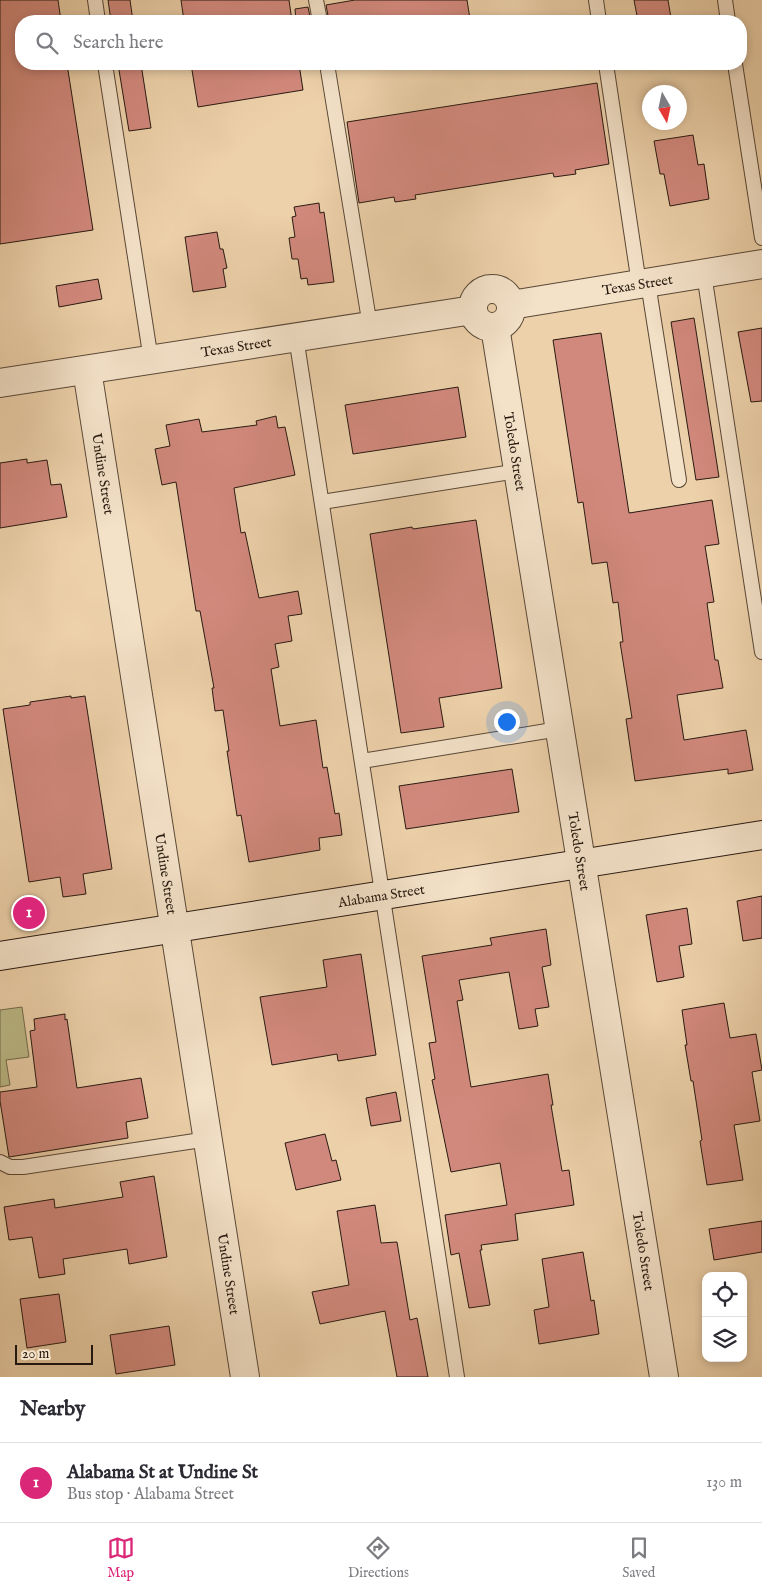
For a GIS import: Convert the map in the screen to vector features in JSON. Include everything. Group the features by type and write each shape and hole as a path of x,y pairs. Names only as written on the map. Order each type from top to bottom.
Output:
{"street":[{"name":"Texas Street","path":"511,305 762,264"},
{"path":"492,288 505,293 511,305 506,322 495,327 488,327 478,321 473,310 473,304 480,292 492,288"},
{"name":"Texas Street","path":"0,384 473,310"},
{"name":"Toledo Street","path":"495,327 664,1377"},
{"name":"Undine Street","path":"87,370 245,1377"},
{"name":"Alabama Street","path":"0,956 762,835"}],"lane":[{"path":"95,0 97,15"},
{"path":"316,0 319,15"},
{"path":"596,0 599,15"},
{"path":"724,0 727,15"},
{"path":"106,70 151,360"},
{"path":"328,70 370,326"},
{"path":"607,70 679,480"},
{"path":"736,70 762,238"},
{"path":"704,274 762,652"},
{"path":"296,337 457,1377"},
{"path":"322,502 518,471"},
{"path":"362,761 560,729"},
{"path":"0,1162 10,1166 23,1167 208,1139"}],"shaded area":[{"path":"22,1007 29,1057 6,1060 10,1085 0,1087 0,1010"}],"building":[{"path":"0,0 58,0 60,15 15,15 15,70 68,70 93,230 0,244"},
{"path":"108,0 130,0 132,15 110,15"},
{"path":"181,0 289,0 291,15 183,15"},
{"path":"355,0 467,0 469,15 328,15 326,5"},
{"path":"634,0 668,0 670,15 637,15"},
{"path":"308,7 310,15 296,15 295,9"},
{"path":"119,70 142,70 151,128 129,131"},
{"path":"192,70 300,70 303,90 198,107"},
{"path":"597,83 609,164 575,170 576,174 554,177 553,173 415,195 416,199 395,202 394,197 359,203 347,122"},
{"path":"693,135 698,165 704,164 709,199 670,206 664,174 660,174 654,141"},
{"path":"319,203 320,213 324,212 334,282 308,285 307,278 301,279 298,259 292,259 289,238 295,237 292,217 296,216 294,207"},
{"path":"217,232 220,249 223,249 227,268 223,269 226,287 193,292 185,237"},
{"path":"98,279 102,299 59,307 56,286"},
{"path":"694,318 719,477 696,480 671,322"},
{"path":"762,328 762,401 751,402 738,332"},
{"path":"601,333 629,513 712,500 719,544 705,546 714,602 707,603 715,660 718,660 723,688 677,695 684,740 746,730 753,770 728,774 728,769 635,781 626,719 632,718 620,642 623,642 618,602 613,603 607,562 592,564 583,502 578,503 553,340"},
{"path":"458,387 466,437 353,454 345,405"},
{"path":"276,416 278,428 285,427 295,475 234,488 241,533 245,532 259,598 298,591 302,614 288,616 292,641 275,644 279,667 271,669 280,726 316,720 323,768 327,767 335,814 339,813 342,835 319,838 320,850 249,862 241,815 237,816 223,710 215,711 212,688 214,688 200,611 196,611 176,482 162,485 155,449 170,446 166,425 199,419 202,432 257,425 256,421"},
{"path":"27,459 27,463 47,460 51,485 61,484 67,517 0,528 0,463"},
{"path":"476,520 502,688 439,698 444,727 401,733 370,534"},
{"path":"71,696 71,698 85,696 112,869 83,874 86,894 63,897 60,877 29,882 3,709 30,705 30,702"},
{"path":"512,769 519,812 406,829 399,786"},
{"path":"762,896 762,938 743,941 737,901"},
{"path":"687,908 692,944 679,946 684,977 657,982 646,915"},
{"path":"546,929 551,965 542,967 549,1007 535,1009 538,1026 519,1029 509,972 459,980 463,1000 457,1001 471,1087 548,1074 562,1171 569,1170 574,1205 515,1214 518,1240 481,1245 482,1250 480,1250 490,1305 469,1308 459,1253 451,1255 445,1215 507,1205 500,1163 451,1172 432,1080 435,1079 429,1043 436,1042 422,956 492,945 490,938"},
{"path":"361,954 376,1055 338,1061 337,1054 272,1065 260,997 327,987 323,960"},
{"path":"724,1003 730,1038 756,1034 762,1070 752,1072 760,1121 734,1125 743,1180 707,1185 693,1081 691,1081 685,1045 687,1045 682,1010"},
{"path":"65,1014 77,1088 141,1078 148,1118 126,1122 128,1138 9,1157 0,1092 37,1087 30,1031 35,1030 34,1019"},
{"path":"396,1092 401,1121 371,1126 366,1098"},
{"path":"325,1134 332,1161 336,1160 341,1180 296,1190 285,1143"},
{"path":"154,1176 167,1257 129,1264 127,1249 63,1259 65,1274 39,1278 32,1237 9,1240 4,1207 54,1199 55,1208 123,1197 120,1182"},
{"path":"375,1205 381,1243 397,1242 410,1320 417,1318 428,1377 397,1377 385,1311 320,1324 312,1292 349,1285 337,1211"},
{"path":"762,1221 762,1252 714,1260 709,1229"},
{"path":"583,1252 591,1301 594,1300 599,1334 539,1344 534,1310 549,1307 542,1259"},
{"path":"59,1294 66,1342 27,1348 20,1299"},
{"path":"169,1326 175,1365 116,1374 110,1335"}],"place":[{"name":"Alabama St at Undine St","path":"29,913"}]}
